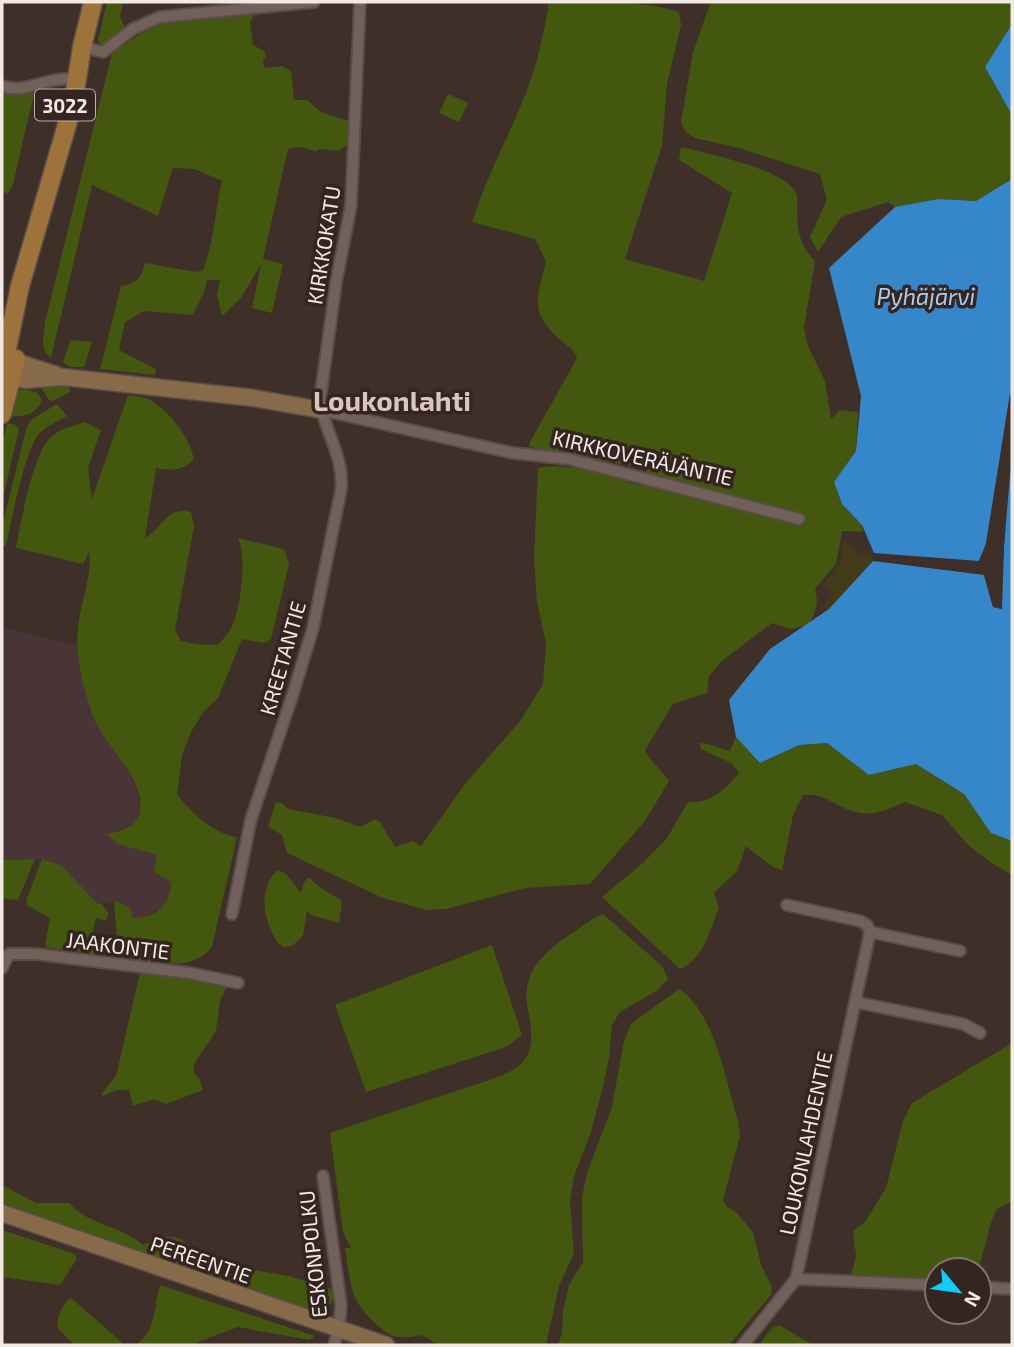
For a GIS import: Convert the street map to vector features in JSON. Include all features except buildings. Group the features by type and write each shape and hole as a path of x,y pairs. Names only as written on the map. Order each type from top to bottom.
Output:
{"main road":[{"name":"3022","path":"2,414 7,369 36,263 45,205 93,2"}],"street":[{"path":"82,47 103,52 133,29 160,17 314,2"},
{"name":"KIRKKOKATU","path":"321,410 320,399 335,283 351,206 360,2"},
{"path":"2,86 23,89 51,79 74,79"},
{"name":"KIRKKOVERÄJÄNTIE","path":"7,369 25,380 63,377 254,398 321,410 513,453 569,459 799,519"},
{"name":"KREETANTIE","path":"232,914 251,818 313,628 341,490 342,475 338,455 321,410"},
{"path":"787,905 860,921 867,925 870,932 960,951"},
{"name":"LOUKONLAHDENTIE","path":"743,1345 796,1279 870,932"},
{"name":"JAAKONTIE","path":"2,968 9,954 36,954 190,974 237,983"},
{"path":"855,1002 963,1024 980,1033"},
{"name":"ESKONPOLKU","path":"323,1175 341,1297 339,1328 334,1345"},
{"name":"PEREENTIE","path":"2,1213 386,1345"},
{"path":"796,1279 923,1284"},
{"path":"993,1288 1012,1289"}],"shaded area":[{"path":"2,627 79,646 80,672 138,792 140,810 136,821 127,828 108,834 117,844 157,855 171,881 169,900 142,919 132,918 125,904 119,901 98,904 61,865 42,859 2,860"}],"green space":[{"path":"107,2 123,2 120,17 127,32 102,46 98,40"},
{"path":"549,2 637,4 679,13 681,25 667,84 662,146 625,259 704,281 732,193 679,160 681,147 746,164 780,178 792,187 797,196 799,233 806,250 815,261 804,328 808,346 825,381 831,419 840,410 858,412 856,451 834,482 842,504 862,525 863,532 842,531 836,564 815,589 816,608 808,625 790,629 772,623 723,660 709,676 707,693 673,704 645,750 669,781 645,821 590,884 525,888 446,909 426,910 383,898 287,853 282,835 268,826 276,802 288,809 336,818 360,827 375,819 380,822 395,847 412,841 421,846 464,785 521,720 543,684 546,643 537,602 534,560 538,468 551,466 577,469 642,486 646,469 530,447 529,444 577,358 549,328 539,311 538,294 546,261 535,239 472,222 532,76"},
{"path":"1012,2 1012,24 985,67 1012,115 1012,179 976,201 938,199 895,207 888,202 841,217 818,252 810,237 827,200 820,174 739,148 695,138 686,132 681,123 693,52 710,4"},
{"path":"256,12 250,22 253,45 264,51 264,68 282,66 291,71 294,100 307,100 321,112 348,121 347,145 339,151 316,151 300,147 288,149 263,259 283,264 272,313 252,308 261,264 241,298 222,316 217,294 220,280 207,280 193,315 144,311 125,322 119,350 156,369 155,375 100,369 121,286 138,279 145,263 196,272 203,270 210,248 222,181 195,169 173,168 158,216 92,185 51,358 44,346 45,322 112,53 163,23"},
{"path":"30,91 34,94 13,184 8,194 2,191 2,92 13,94"},
{"path":"448,94 468,103 459,122 439,113"},
{"path":"71,340 92,342 84,367 71,367 63,361"},
{"path":"64,384 70,388 70,392 52,401 40,386"},
{"path":"19,390 38,393 42,401 28,414 9,415 13,396"},
{"path":"128,395 150,400 165,411 183,434 194,459 186,466 176,469 156,468 145,538 170,515 183,511 191,512 194,526 175,630 181,641 219,644 231,629 242,582 241,546 238,538 284,549 289,564 271,639 264,643 242,639 218,698 204,711 191,732 182,755 177,794 204,822 220,832 237,837 212,947 203,956 179,963 153,962 113,955 126,950 117,936 114,902 118,901 131,909 132,918 148,916 165,904 171,882 154,872 157,855 117,844 107,834 123,830 136,821 140,811 140,798 130,774 98,727 81,672 78,626 88,580 89,552 83,564 16,548 33,474 50,438 61,430 84,422 101,430 88,468 92,499"},
{"path":"57,404 67,416 42,431 34,442 19,487 6,546 2,545 2,526 27,426 32,419"},
{"path":"7,423 16,425 19,429 2,502 2,444"},
{"path":"736,737 760,763 799,745 828,743 869,775 916,764 964,794 991,833 1012,841 1012,875 968,845 942,815 905,802 881,811 862,813 818,796 803,795 793,815 782,870 771,866 746,846 737,871 714,893 719,907 701,951 680,969 602,897 643,863 667,838 688,802 711,798 739,773 731,763 701,749 699,743 730,751"},
{"path":"35,859 18,900 2,899 2,860"},
{"path":"42,859 61,865 109,914 105,921 96,918 91,937 102,940 102,952 98,955 45,947 50,918 28,906 26,901"},
{"path":"278,870 286,874 301,893 304,882 309,877 342,901 339,923 311,915 307,911 303,936 292,946 284,947 279,944 269,927 265,906 267,886"},
{"path":"603,914 662,966 668,979 658,990 620,1012 612,1025 602,1090 591,1132 574,1176 570,1201 574,1253 559,1286 546,1345 439,1345 422,1335 392,1336 367,1315 352,1290 345,1248 351,1248 343,1232 330,1133 490,1080 522,1063 531,1043 527,989 534,969 548,951"},
{"path":"492,945 522,1035 506,1047 366,1092 335,1005"},
{"path":"140,973 228,984 220,1001 216,1031 194,1064 194,1073 203,1090 166,1104 154,1099 133,1106 129,1090 116,1090 103,1096 101,1094 116,1076"},
{"path":"679,989 701,1013 723,1067 740,1136 723,1200 753,1232 761,1265 772,1287 771,1295 729,1345 558,1345 569,1285 583,1262 582,1197 587,1173 612,1107 624,1041 631,1024"},
{"path":"1012,1043 1012,1201 997,1209 982,1256 923,1256 923,1278 851,1276 856,1255 853,1231 865,1222 886,1188 903,1121 912,1103"},
{"path":"2,1185 36,1203 69,1203 87,1217 134,1238 143,1245 173,1237 185,1242 196,1254 219,1259 236,1267 289,1276 335,1290 335,1295 327,1313 285,1303 2,1203"},
{"path":"2,1230 75,1254 76,1260 60,1285 2,1277"},
{"path":"160,1285 315,1336 309,1340 238,1327 194,1345 133,1345 141,1341 150,1328"},
{"path":"71,1298 125,1345 74,1345 57,1327 61,1310"},
{"path":"779,1325 813,1345 761,1345 773,1327"}],"sand":[{"path":"844,540 857,552 871,556 873,561 829,609 822,610 833,594 823,585 840,562"}],"water":[{"path":"1012,24 1012,115 985,67"},
{"name":"Pyhäjärvi","path":"1012,179 1012,395 986,544 979,561 874,553 862,525 842,504 834,482 856,451 861,396 829,268 895,207 938,199 976,201"},
{"path":"1012,455 1012,841 991,833 964,794 916,764 869,775 827,743 799,745 760,763 736,737 729,700 770,649 829,609 873,561 984,575 993,607 1002,609 1005,517"}],"pier":[{"path":"1010,394 1012,410 990,545 980,564 986,544"},
{"path":"1012,451 1002,571 1002,609 993,607 983,571 987,573 998,605 1002,516 1009,454"}],"district":[{"name":"Loukonlahti","path":"392,400"}]}
